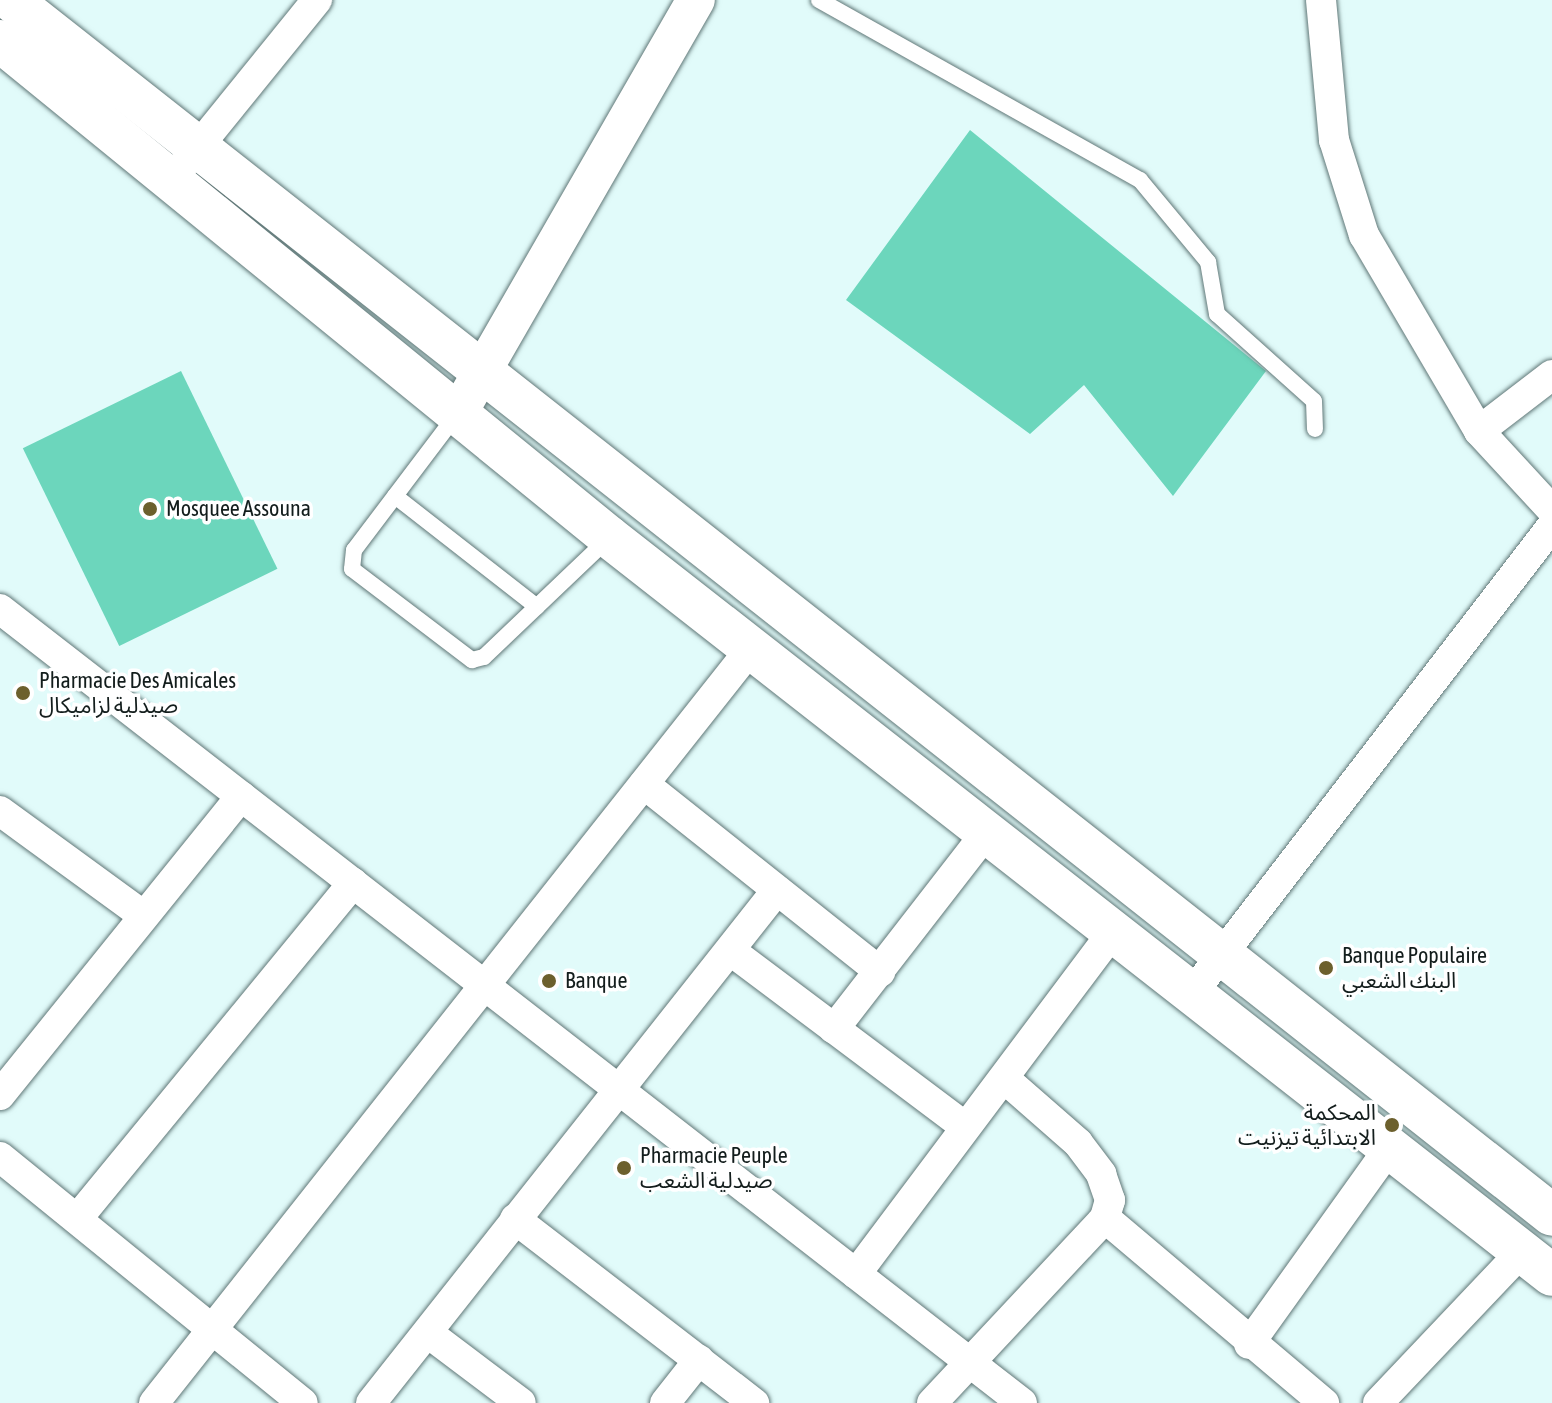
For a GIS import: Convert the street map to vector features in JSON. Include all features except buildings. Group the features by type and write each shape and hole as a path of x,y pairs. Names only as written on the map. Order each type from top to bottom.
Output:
{"main road":[{"path":"11,0 199,144 470,392 609,537 1115,929 1537,1263"},
{"path":"0,41 173,181 470,392 731,570 1552,1215"},
{"path":"704,608 731,570"},
{"path":"821,699 847,663"}],"street":[{"path":"173,181 199,144 317,0"},
{"path":"470,392 696,0"},
{"path":"1321,0 1326,91 1347,196 1405,311 1479,431 1552,510"},
{"path":"1479,431 1552,375"},
{"path":"1194,991 1552,526"},
{"path":"0,609 1022,1403"},
{"path":"154,1403 753,646"},
{"path":"644,784 880,972"},
{"path":"0,1095 241,796"},
{"path":"6,826 144,916"},
{"path":"834,1029 987,832"},
{"path":"77,1219 353,883"},
{"path":"371,1403 777,890"},
{"path":"856,1274 1115,929"},
{"path":"731,951 965,1127"},
{"path":"932,1403 1105,1218 1110,1200 1101,1174 1078,1143 1005,1079"},
{"path":"1249,1344 1390,1147"},
{"path":"0,1157 303,1403"},
{"path":"1105,1218 1309,1399"},
{"path":"515,1219 754,1403"},
{"path":"1378,1403 1537,1263"},
{"path":"428,1333 521,1403"},
{"path":"665,1403 699,1360"}],"lane":[{"path":"819,0 1140,180 1208,262 1217,314 1314,401 1315,429"},
{"path":"470,392 354,550 352,569 461,656 484,657 609,537"},
{"path":"395,496 537,607"}],"place":[{"name":"Mosquee Assouna","path":"150,509"},
{"name":"Pharmacie Des Amicales صيدلية لزاميكال","path":"23,693"},
{"name":"Banque Populaire البنك الشعبي","path":"1326,968"},
{"name":"Banque","path":"549,981"},
{"name":"المحكمة الابتدائية تيزنيت","path":"1392,1125"},
{"name":"Pharmacie Peuple صيدلية الشعب","path":"624,1168"}]}
